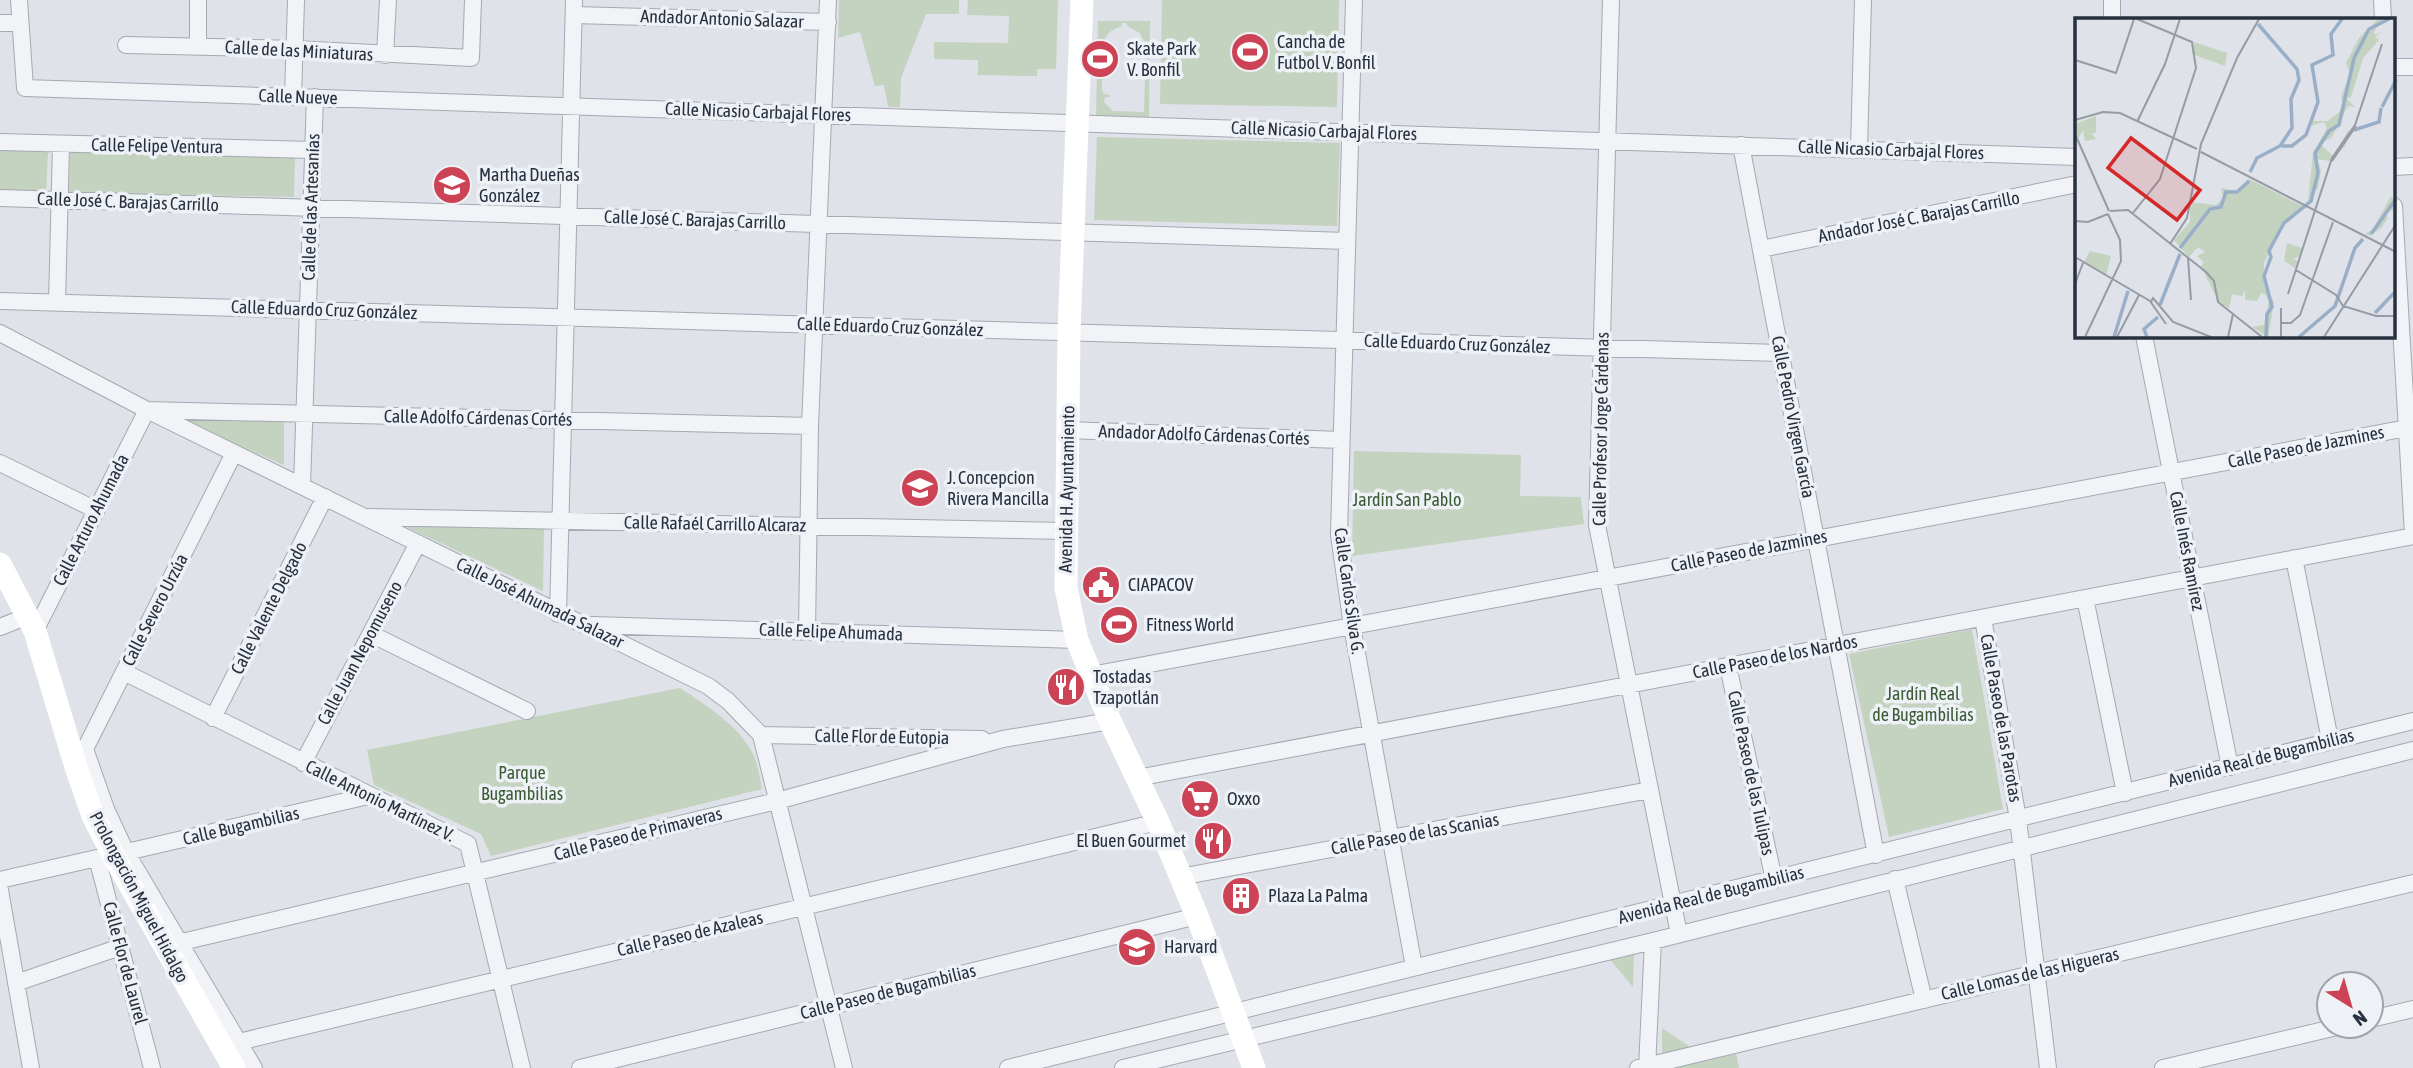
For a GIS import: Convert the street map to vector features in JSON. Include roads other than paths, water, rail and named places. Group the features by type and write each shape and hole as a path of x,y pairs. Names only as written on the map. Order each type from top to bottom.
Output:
{"street":[{"path":"0,23 20,23 19,0"},
{"path":"198,0 198,46"},
{"path":"293,97 296,0"},
{"path":"385,55 388,0"},
{"name":"Calle de las Miniaturas","path":"126,45 295,49 471,58 473,0"},
{"path":"807,632 810,426 828,0"},
{"name":"Avenida H. Ayuntamiento","path":"1082,0 1069,332 1066,588 1077,640 1110,721 1181,877 1254,1068"},
{"name":"Calle Carlos Silva G.","path":"1354,0 1339,535 1352,626 1414,967"},
{"name":"Calle Profesor Jorge Cárdenas","path":"1611,0 1597,525 1679,934"},
{"path":"1859,149 1863,0"},
{"path":"2112,0 2112,18"},
{"path":"2382,0 2383,18"},
{"path":"558,614 574,7"},
{"name":"Andador Antonio Salazar","path":"574,7 828,22"},
{"name":"Calle Nueve","path":"20,23 25,88 572,106"},
{"name":"Calle de las Artesanías","path":"302,485 315,97"},
{"name":"Calle Nicasio Carbajal Flores","path":"572,106 2075,156"},
{"name":"Calle Felipe Ventura","path":"0,142 313,149"},
{"path":"57,303 61,144"},
{"name":"Calle Pedro Virgen García","path":"1741,145 1876,855"},
{"name":"Andador José C. Barajas Carrillo","path":"1761,248 2075,184"},
{"name":"Calle José C. Barajas Carrillo","path":"0,198 1347,241"},
{"path":"2396,216 2405,259 2413,535"},
{"name":"Calle Eduardo Cruz González","path":"0,301 1781,353"},
{"name":"Calle José Ahumada Salazar","path":"0,333 147,410 708,686 729,701 761,735 844,1068"},
{"name":"Calle Inés Ramírez","path":"2144,338 2230,767"},
{"name":"Calle Adolfo Cárdenas Cortés","path":"147,410 810,426"},
{"name":"Calle Arturo Ahumada","path":"32,623 96,509 147,410"},
{"name":"Andador Adolfo Cárdenas Cortés","path":"1067,430 1341,440"},
{"name":"Calle Paseo de Jazmines","path":"1091,675 2171,472 2409,438"},
{"name":"Calle Severo Urzúa","path":"80,758 234,453"},
{"path":"0,463 96,509"},
{"name":"Calle Valente Delgado","path":"212,718 325,497"},
{"name":"Calle Rafaél Carrillo Alcaraz","path":"363,517 1067,531"},
{"name":"Calle Paseo de los Nardos","path":"1137,778 2413,535"},
{"name":"Calle Juan Nepomuseno","path":"303,762 418,543"},
{"path":"2294,558 2330,740"},
{"name":"Prolongación Miguel Hidalgo","path":"0,564 32,623 80,758 93,816 112,855 172,944 230,1044 234,1068"},
{"path":"2085,598 2124,793"},
{"name":"Calle Paseo de las Parotas","path":"1983,618 2018,819 2048,1068"},
{"path":"0,627 32,623"},
{"name":"Calle Felipe Ahumada","path":"586,625 1077,640"},
{"path":"370,634 527,711"},
{"name":"Calle Paseo de las Tulipas","path":"1728,666 1774,880"},
{"name":"Calle Antonio Martínez V.","path":"124,672 468,844 522,1068"},
{"name":"Calle Paseo de Primaveras","path":"172,944 777,801 1003,739 1110,721"},
{"name":"Avenida Real de Bugambilias","path":"1008,1068 2413,721"},
{"name":"Calle Flor de Eutopia","path":"761,735 1003,739"},
{"name":"Avenida Real de Bugambilias","path":"1123,1068 1653,941 2413,750"},
{"name":"Calle Paseo de las Scanias","path":"1181,877 1650,790"},
{"name":"Calle Bugambilias","path":"0,880 369,796"},
{"name":"Calle Paseo de Azaleas","path":"230,1044 1158,822"},
{"name":"Calle Flor de Laurel","path":"112,855 120,947 152,1068"},
{"path":"1895,880 1924,1000"},
{"name":"Calle Lomas de las Higueras","path":"1644,1067 2413,883"},
{"path":"0,890 31,1068"},
{"name":"Calle Paseo de Bugambilias","path":"580,1068 1197,916"},
{"path":"1644,1067 1653,941"},
{"path":"16,983 120,947"},
{"path":"2385,1016 2413,1009"},
{"path":"2163,1068 2315,1032"},
{"path":"230,1044 254,1068"}],"place":[{"name":"Cancha de Futbol V. Bonfil","path":"1250,52"},
{"name":"Skate Park V. Bonfil","path":"1100,59"},
{"name":"Martha Dueñas González","path":"452,185"},
{"name":"J. Concepcion Rivera Mancilla","path":"920,488"},
{"name":"CIAPACOV","path":"1101,585"},
{"name":"Fitness World","path":"1119,625"},
{"name":"Tostadas Tzapotlán","path":"1066,687"},
{"name":"Oxxo","path":"1200,799"},
{"name":"El Buen Gourmet","path":"1213,841"},
{"name":"Plaza La Palma","path":"1241,896"},
{"name":"Harvard","path":"1137,947"}],"park label":[{"name":"Jardín San Pablo","path":"1407,500"},
{"name":"Jardín Real de Bugambilias","path":"1923,704"},
{"name":"Parque Bugambilias","path":"522,783"}]}
